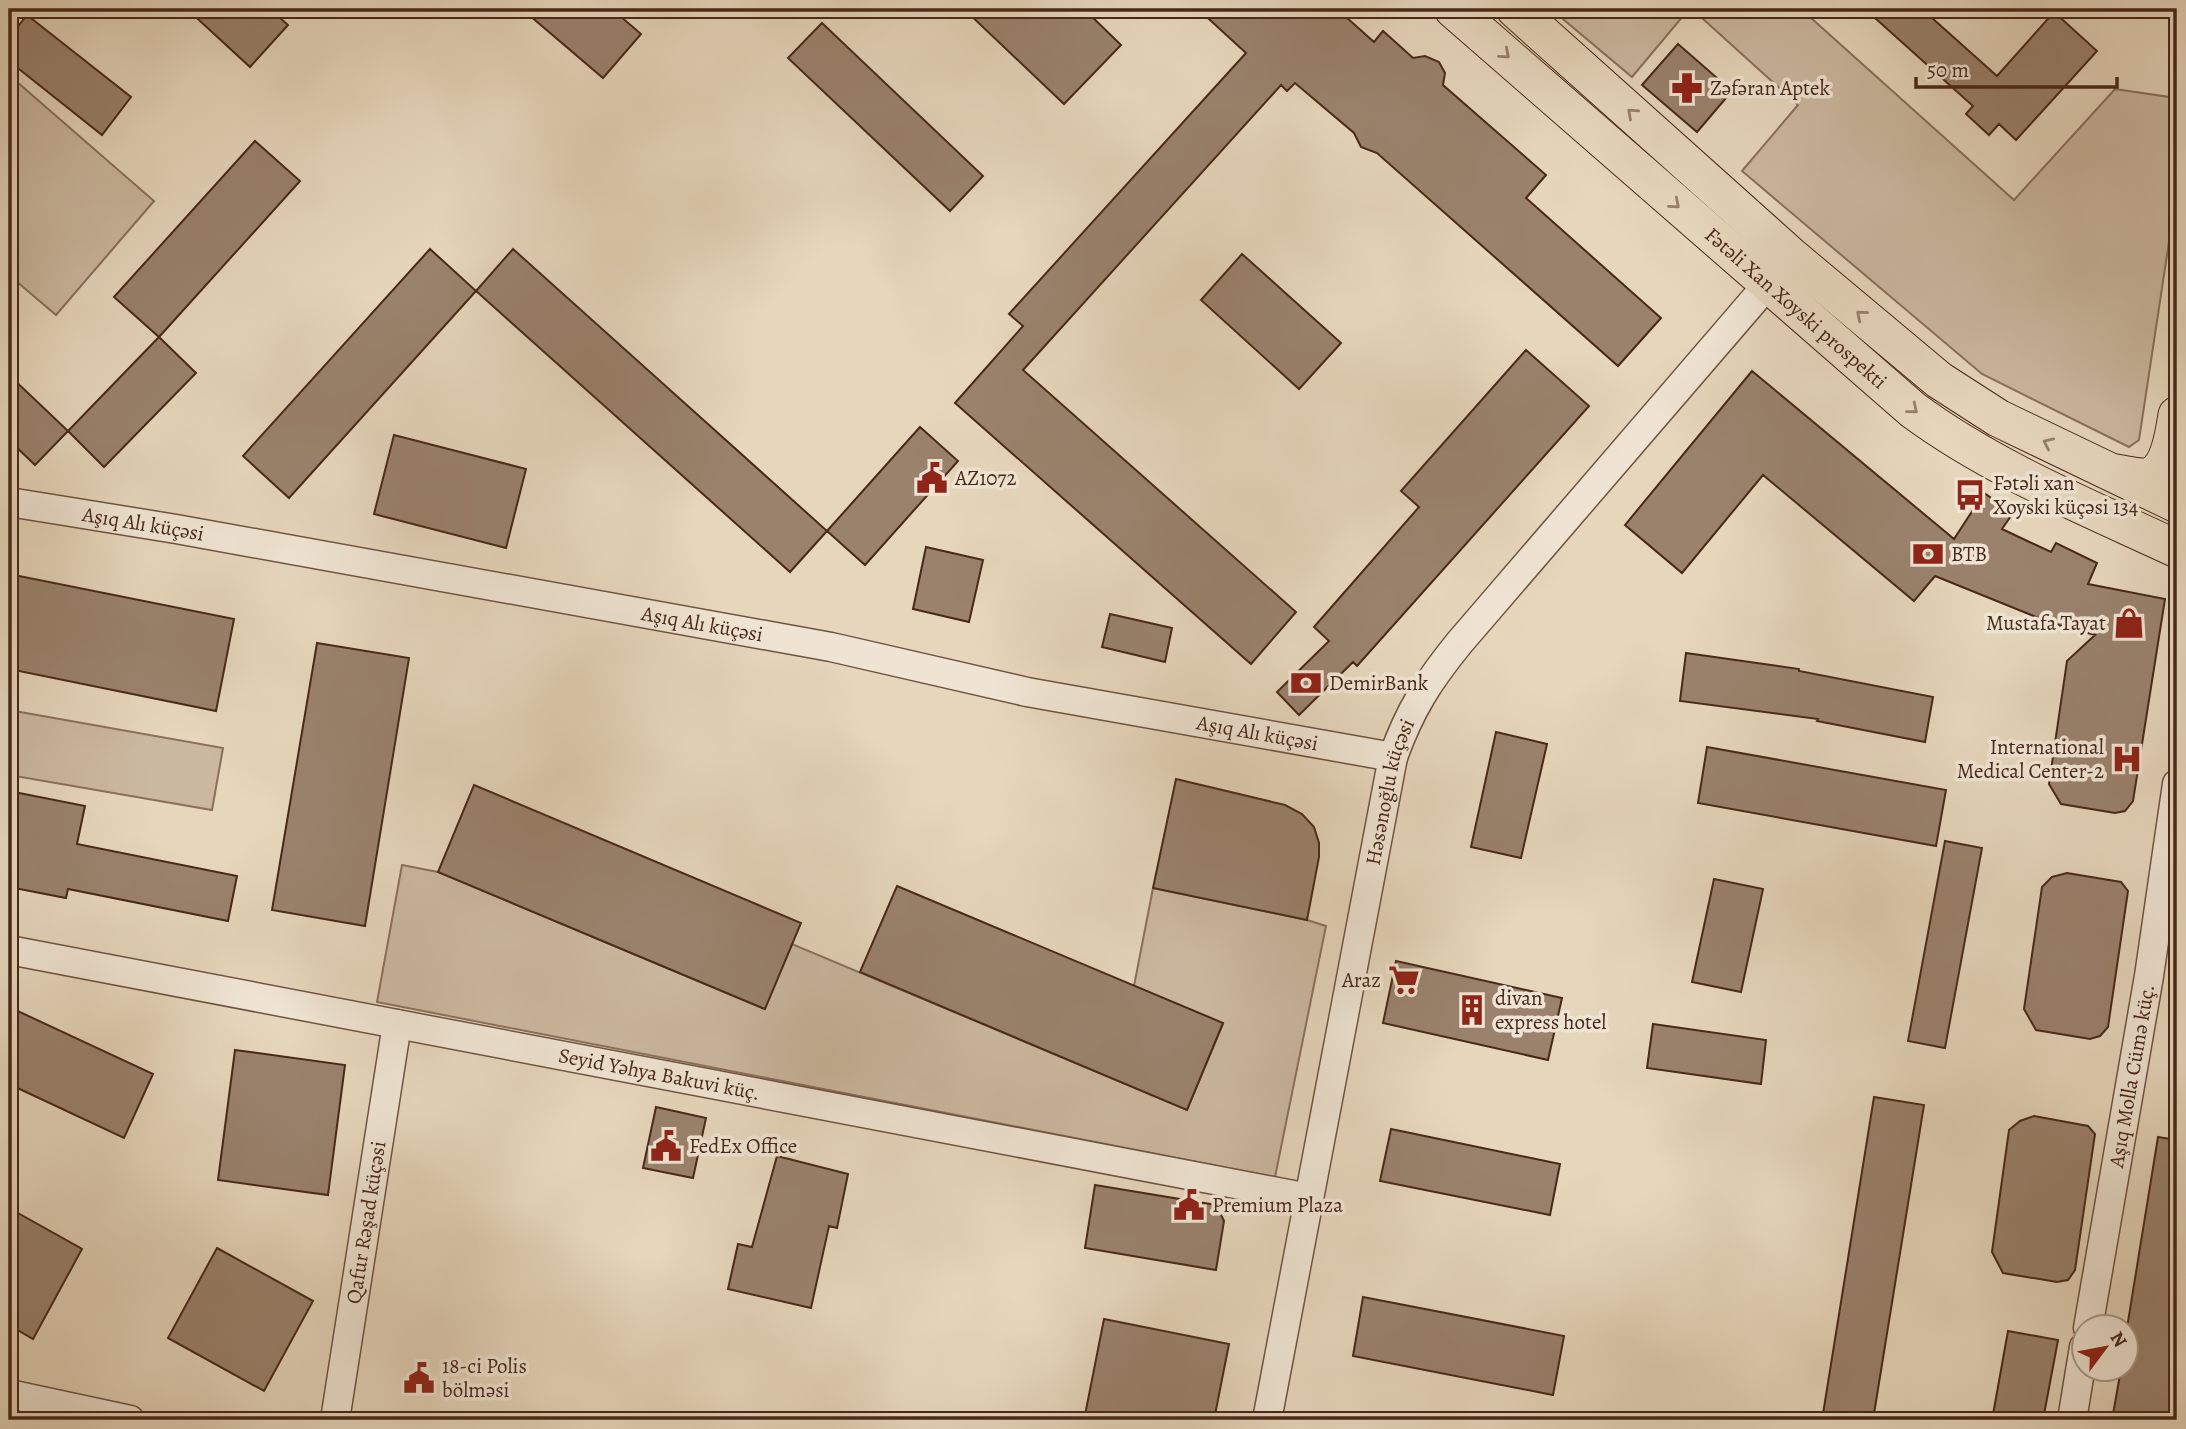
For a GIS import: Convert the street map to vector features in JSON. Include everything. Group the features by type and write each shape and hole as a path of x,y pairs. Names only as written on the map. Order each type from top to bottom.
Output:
{"main road":[{"name":"Fətəli Xan Xoyski prospekti","path":"1453,9 1913,410 1940,430 1995,462 2177,549"},
{"name":"Fətəli Xan Xoyski prospekti","path":"1515,9 1792,257 1939,380 1998,418 2177,504"},
{"path":"2110,472 2150,476 2164,461 2171,446 2176,423"}],"street":[{"name":"Həsənoğlu küçəsi","path":"1267,1420 1393,757 1418,699 1436,672 1792,257"},
{"name":"Aşıq Alı küçəsi","path":"9,502 163,527 831,647 1027,692 1393,757"},
{"name":"Aşıq Molla Cümə küç.","path":"2090,1314 2149,976 2177,784"},
{"name":"Seyid Yəhya Bakuvi küç.","path":"9,950 1309,1198"},
{"name":"Qafur Rəşad küçəsi","path":"335,1420 397,1024"},
{"path":"2072,1420 2078,1384"},
{"path":"9,1394 130,1420"}],"shaded area":[{"path":"1551,9 1689,9 1632,77"},
{"path":"1692,9 1801,9 2014,200 2115,89 2170,97 2177,59 2177,189 2139,440 2129,447 1982,374 1742,171 1798,105"},
{"path":"9,75 154,201 56,315 9,275"},
{"path":"9,710 223,748 212,810 9,775"},
{"path":"402,865 438,872 764,1009 792,944 1187,1110 1223,1024 1134,986 1153,888 1326,926 1275,1177 377,1002"}],"building":[{"path":"187,9 270,9 288,25 250,67"},
{"path":"522,9 612,9 641,34 603,78"},
{"path":"964,9 1084,9 1121,45 1064,104"},
{"path":"1198,9 1337,9 1374,42 1383,31 1413,58 1425,56 1439,62 1445,73 1443,85 1546,175 1526,198 1661,318 1618,366 1377,153 1361,147 1354,133 1295,83 1287,91 1281,85 1023,370 1296,612 1251,664 955,403 1023,326 1009,314 1246,53"},
{"path":"1865,9 1922,9 1997,76 2054,12 2097,51 2016,140 1999,124 1989,135 1966,114 1973,106"},
{"path":"27,15 131,97 102,135 9,61 9,38"},
{"path":"822,23 983,176 950,211 788,58"},
{"name":"Zəfəran Aptek","path":"1678,44 1732,91 1697,132 1642,85"},
{"path":"255,141 300,181 159,337 114,297"},
{"path":"430,249 476,291 289,498 243,456"},
{"path":"513,249 827,531 790,572 476,291"},
{"path":"1242,254 1341,343 1299,389 1201,300"},
{"path":"159,337 196,373 104,467 68,431"},
{"path":"1526,350 1589,406 1357,666 1353,662 1299,715 1277,692 1329,641 1314,627 1419,507 1401,491"},
{"path":"1752,371 1954,539 1984,493 2013,513 2002,529 2051,552 2056,543 2097,563 2088,584 2165,599 2133,801 2125,811 2115,813 2061,804 2049,784 2067,661 2095,635 2051,623 1935,576 1914,601 1763,475 1682,573 1625,525"},
{"path":"9,375 68,431 35,465 9,440"},
{"path":"920,427 958,461 865,565 827,531"},
{"path":"394,435 526,469 506,548 374,514"},
{"path":"926,547 983,560 969,622 913,609"},
{"path":"9,574 234,619 216,711 9,669"},
{"path":"1110,614 1172,628 1165,662 1102,647"},
{"path":"317,643 409,658 365,926 272,910"},
{"path":"1686,653 1799,669 1933,697 1925,742 1817,721 1818,719 1680,701"},
{"path":"1496,732 1547,744 1521,858 1471,847"},
{"path":"1707,747 1946,790 1936,846 1698,803"},
{"path":"1176,779 1285,805 1302,814 1314,827 1319,843 1319,857 1307,920 1153,888"},
{"path":"474,785 801,923 765,1009 438,872"},
{"path":"9,791 85,806 77,844 237,876 228,921 68,889 66,898 9,887"},
{"path":"1945,841 1982,848 1945,1048 1908,1041"},
{"path":"2067,873 2121,882 2128,891 2108,1027 2100,1036 2090,1039 2036,1030 2024,1009 2042,887 2052,877"},
{"path":"1714,879 1763,889 1741,992 1692,982"},
{"path":"897,886 1223,1023 1187,1110 860,972"},
{"name":"divan express hotel","path":"1396,961 1562,998 1548,1060 1383,1023"},
{"path":"9,1007 153,1074 124,1138 9,1084"},
{"path":"1653,1024 1766,1040 1761,1084 1647,1068"},
{"path":"235,1050 345,1065 328,1195 218,1180"},
{"path":"1874,1097 1924,1105 1873,1420 1822,1420"},
{"path":"656,1107 706,1118 693,1178 643,1168"},
{"path":"2034,1116 2088,1126 2095,1134 2075,1270 2068,1280 2057,1282 2003,1273 1992,1252 2009,1130 2020,1121"},
{"path":"1391,1129 1560,1164 1550,1215 1380,1181"},
{"path":"2158,1137 2177,1140 2177,1420 2112,1420 2118,1384 2140,1384 2140,1314 2129,1314"},
{"path":"777,1156 848,1174 837,1228 829,1226 811,1308 728,1289 738,1244 752,1247"},
{"path":"1095,1185 1216,1205 1224,1221 1216,1270 1085,1248"},
{"path":"9,1208 82,1249 33,1339 9,1325"},
{"path":"217,1248 313,1301 264,1391 168,1338"},
{"path":"1363,1297 1564,1336 1553,1395 1353,1356"},
{"path":"1104,1319 1229,1344 1214,1420 1084,1420"},
{"path":"2008,1331 2058,1340 2043,1420 1992,1420"}],"place":[{"name":"Zəfəran Aptek","path":"1687,88"},
{"name":"AZ1072","path":"932,478"},
{"name":"Fətəli xan Xoyski küçəsi 134","path":"1970,495"},
{"name":"BTB","path":"1928,554"},
{"name":"Mustafa Tayat","path":"2129,623"},
{"name":"DemirBank","path":"1306,683"},
{"name":"International Medical Center-2","path":"2127,759"},
{"name":"Araz","path":"1404,980"},
{"name":"divan express hotel","path":"1472,1010"},
{"name":"FedEx Office","path":"666,1146"},
{"name":"Premium Plaza","path":"1189,1205"},
{"name":"18-ci Polis bölməsi","path":"419,1378"}]}
